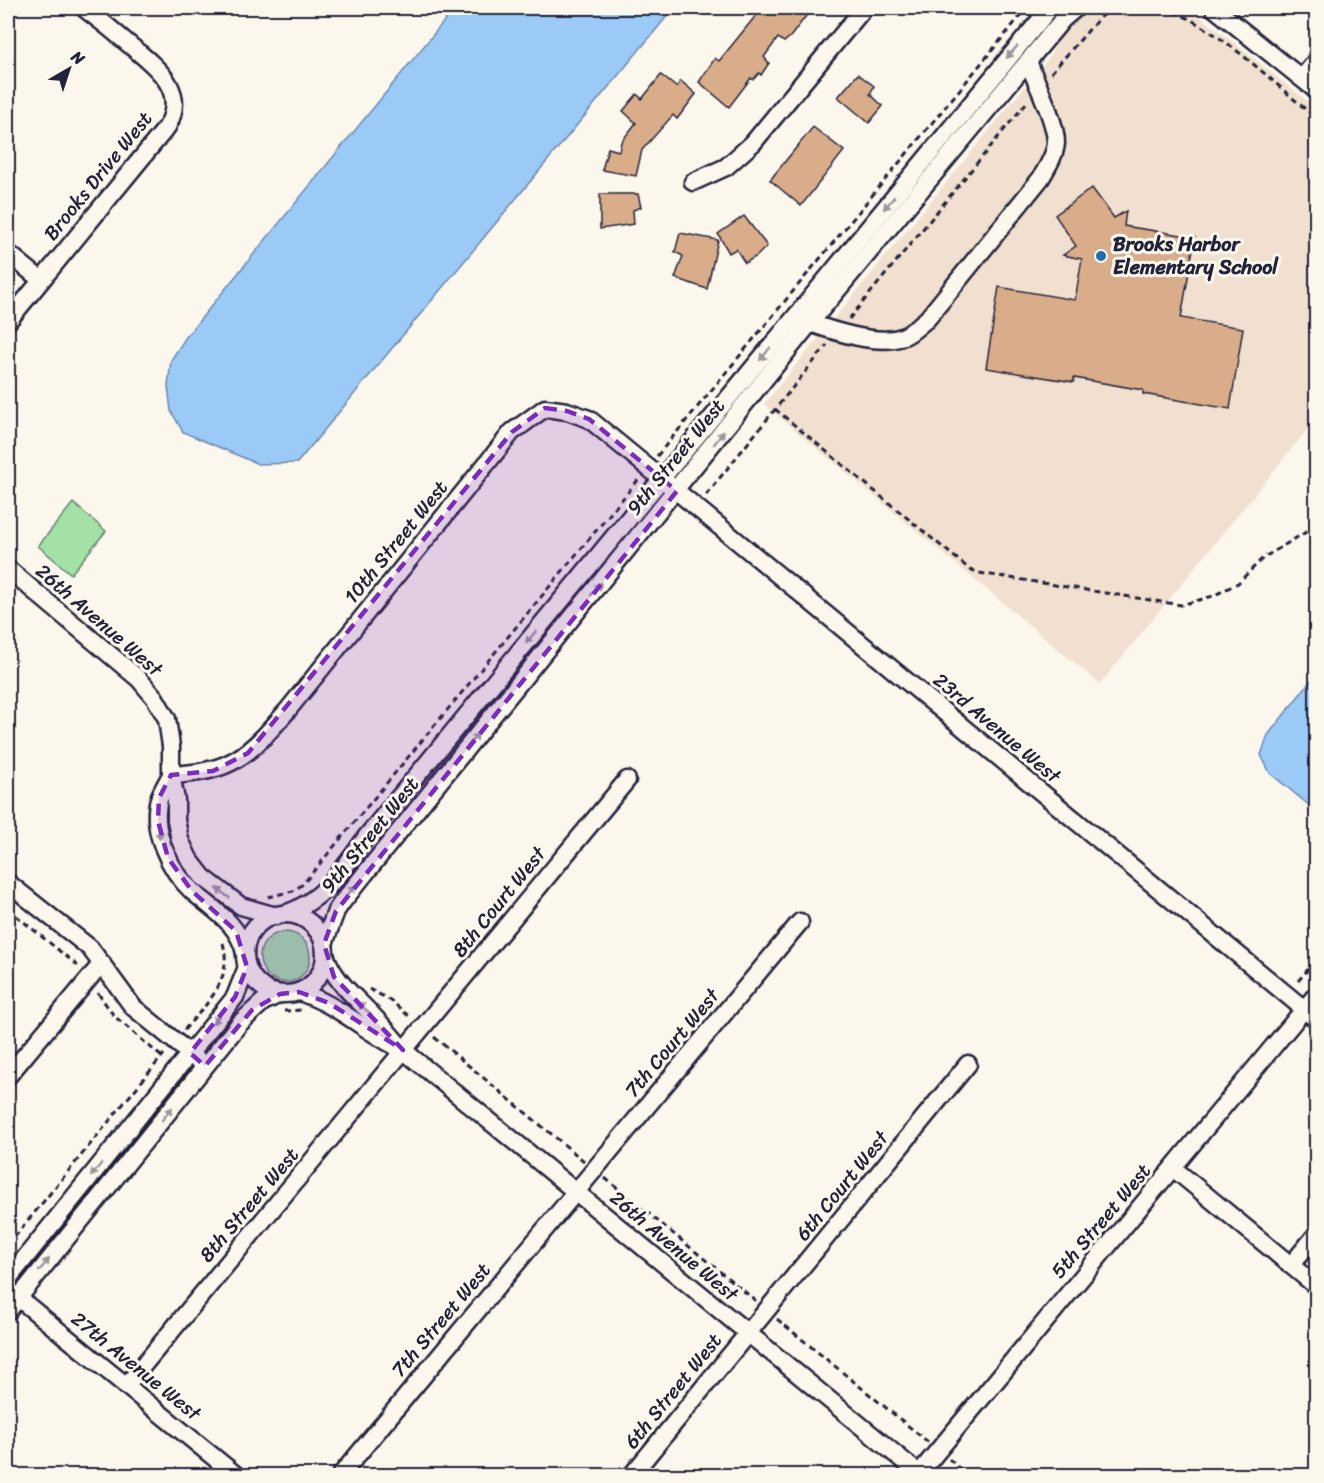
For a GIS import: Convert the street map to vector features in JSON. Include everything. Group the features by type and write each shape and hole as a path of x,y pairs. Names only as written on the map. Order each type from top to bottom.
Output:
{"street":[{"name":"Brooks Drive West","path":"8,321 167,127 173,111 174,93 160,70 84,8"},
{"path":"693,182 726,167 753,142 864,8"},
{"name":"9th Street West","path":"280,915 308,904 332,884 367,836 1050,8"},
{"name":"9th Street West","path":"324,949 336,911 343,901 677,491 810,323 1063,19 1076,8"},
{"path":"1216,8 1317,90"},
{"path":"810,323 837,333 885,339 904,337 927,319 1041,178 1053,156 1056,142 1028,61"},
{"path":"1302,78 1317,61"},
{"path":"8,253 41,280"},
{"name":"10th Street West","path":"171,775 213,771 232,764 264,738 512,432 545,408 567,411 588,419 662,478"},
{"name":"23rd Avenue West","path":"662,478 1311,1014"},
{"name":"26th Avenue West","path":"8,568 139,679 155,698 167,718 171,746 171,775 180,840 189,859 203,877 241,906 280,915"},
{"name":"26th Avenue West","path":"171,775 159,798 158,821 161,842 168,858 192,891 228,921 236,931 246,960"},
{"name":"8th Court West","path":"403,1050 627,780"},
{"path":"8,883 90,948 134,1007 205,1066"},
{"path":"8,1279 234,997 246,960 251,934 266,919 280,915 298,916 309,922 324,949 318,978 299,992 280,994 252,1010 11,1300"},
{"name":"7th Court West","path":"575,1192 800,922"},
{"name":"26th Avenue West","path":"324,949 334,977 374,1016 403,1050 919,1475"},
{"path":"246,960 260,985 280,994"},
{"path":"8,1076 102,963"},
{"name":"26th Avenue West","path":"299,992 329,1003 367,1032 403,1050"},
{"name":"5th Street West","path":"919,1475 1173,1168 1311,1014 1317,995"},
{"name":"8th Street West","path":"126,1386 403,1050"},
{"name":"6th Court West","path":"747,1333 968,1064"},
{"path":"1173,1168 1317,1286"},
{"name":"7th Street West","path":"340,1476 575,1192"},
{"path":"1291,1265 1317,1235"},
{"name":"27th Avenue West","path":"11,1300 126,1386 237,1476"},
{"name":"6th Street West","path":"631,1476 747,1333"}],"path":[{"path":"266,897 280,896 303,884 1027,8"},
{"path":"1097,8 1101,16"},
{"path":"706,495 1038,88 1101,16 1131,8"},
{"path":"1164,8 1182,14 1206,27 1317,118"},
{"path":"1182,14 1185,8"},
{"path":"775,409 968,568 979,573 1181,605 1213,596 1238,583 1263,558 1317,526"},
{"path":"8,909 81,969"},
{"path":"182,1032 220,985 226,974 223,942"},
{"path":"1298,981 1317,960"},
{"path":"365,987 390,1000 414,1020"},
{"path":"96,988 114,1016 162,1057"},
{"path":"280,1012 307,1011"},
{"path":"431,1035 969,1476"},
{"path":"8,1245 168,1049"}],"highlighted area":[{"path":"545,408 567,411 589,419 677,491 336,911 324,944 334,977 403,1050 329,1003 299,992 280,994 252,1010 205,1066 190,1053 235,997 247,967 236,931 192,891 168,858 158,821 159,798 171,775 213,771 248,753 512,432"}],"shaded area":[{"name":"Brooks Harbor Elementary School","path":"1100,8 1190,8 1316,108 1316,419 1100,684 764,404 1047,60 1061,37 1080,17"}],"green space":[{"path":"73,503 106,531 71,574 38,546"},
{"path":"280,932 290,932 303,939 310,952 310,962 303,975 290,982 280,982 271,978 264,971 260,962 260,952 264,943 271,936"}],"water":[{"path":"455,8 674,8 297,463 258,464 183,432 171,411 168,386 171,360 186,337"},
{"path":"1316,674 1316,811 1270,773 1261,755 1268,735"}],"building":[{"path":"762,8 812,8 791,36 784,42 778,38 764,57 769,63 761,75 759,73 753,80 751,78 729,107 699,82 715,58 719,61"},
{"path":"858,74 874,86 870,94 883,106 869,123 838,97"},
{"path":"661,75 676,87 681,81 696,94 677,119 673,115 642,150 636,176 602,170 608,148 619,151 621,142 636,123 623,111 637,94 642,99"},
{"path":"813,127 844,151 801,206 770,180"},
{"path":"1092,188 1114,218 1126,211 1124,226 1195,237 1181,318 1243,328 1230,409 1143,394 1143,390 1074,378 1074,382 986,368 999,287 1075,300 1082,259 1063,255 1076,246 1055,215"},
{"path":"600,194 638,194 641,207 633,210 634,224 600,229"},
{"path":"744,216 767,246 745,263 736,249 729,253 718,234"},
{"path":"680,233 718,240 707,289 675,278 683,256 675,252"}],"place":[{"name":"Brooks Harbor Elementary School","path":"1101,256"}]}
